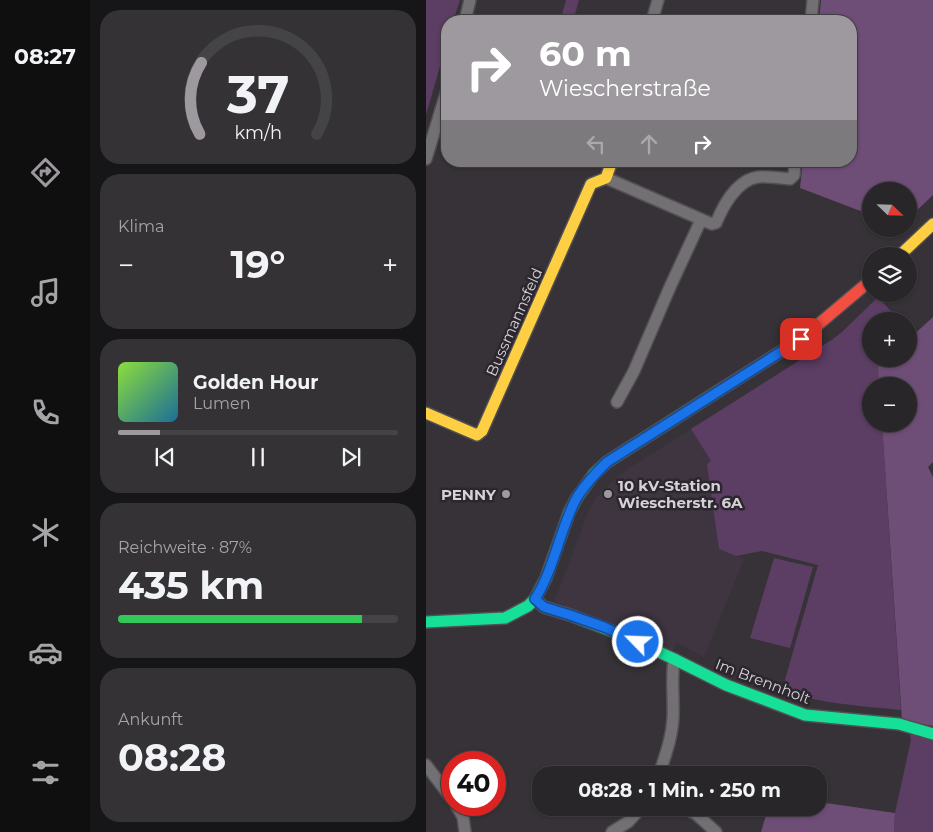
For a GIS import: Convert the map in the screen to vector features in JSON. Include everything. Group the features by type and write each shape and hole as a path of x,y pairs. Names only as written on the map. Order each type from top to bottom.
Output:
{"street":[{"path":"466,15 470,0"},
{"path":"654,15 658,0"},
{"path":"812,15 813,0"},
{"path":"426,159 441,110"},
{"path":"610,167 606,178 712,224 716,223 732,193 744,183 757,177 790,179 794,175 795,167"},
{"name":"Bussmannsfeld","path":"426,413 477,435 482,431 591,184 606,178"},
{"path":"617,402 634,371 701,220"},
{"path":"908,247 933,224"},
{"path":"426,622 504,618 523,609 535,599 546,578 576,498 594,474 607,462 801,339 862,288"},
{"name":"Im Brennholt","path":"535,599 544,607 604,627 674,659 726,686 805,714 899,724 933,734"},
{"path":"662,766 672,729 672,670 674,659"},
{"path":"426,765 441,785"},
{"path":"462,816 465,832"},
{"path":"612,832 634,816"},
{"path":"698,816 716,832"}],"shaded area":[{"path":"426,0 460,0 455,15 441,15 441,63 426,115"},
{"path":"566,0 579,0 575,15 562,15"},
{"path":"821,0 933,0 933,195 917,210 917,182 862,182 862,212 800,188 802,167 857,167 857,15 820,15"},
{"path":"873,302 883,302 892,312 863,312"},
{"path":"862,313 862,367 878,367 879,377 862,377 862,432 883,432 901,710 826,701 782,690 818,565 762,551 736,556 719,549 707,464 711,461 691,429 842,332"},
{"path":"933,317 933,462 928,467 933,477 933,726 902,720 883,432 917,432 917,377 879,377 878,367 917,367 917,332"},
{"path":"691,429 711,461 719,549 744,559 704,657 677,643 672,652 554,601 587,514 595,499 628,469"},
{"path":"774,558 813,567 790,648 750,638"},
{"path":"909,731 933,737 933,832 894,832 895,813 911,740"},
{"path":"827,803 895,813 894,832 761,832 766,816 827,816"}],"traffic: fast":[{"path":"426,622 505,618 528,606 535,599 546,578 569,513 576,499 594,474 607,462 720,390"},
{"path":"535,599 544,607 620,634 726,685 805,715 899,724 933,734"}],"traffic: slow":[{"path":"426,413 477,435 482,431 591,184 606,178 610,167"},
{"path":"909,247 933,224"}],"traffic: jam":[{"path":"720,390 801,339 862,288"}],"place":[{"name":"PENNY","path":"506,494"},
{"name":"10 kV-Station Wiescherstr. 6A","path":"608,494"}],"route":[{"path":"638,642 604,627 544,607 535,599 546,578 576,498 594,474 607,462 801,339"}]}
